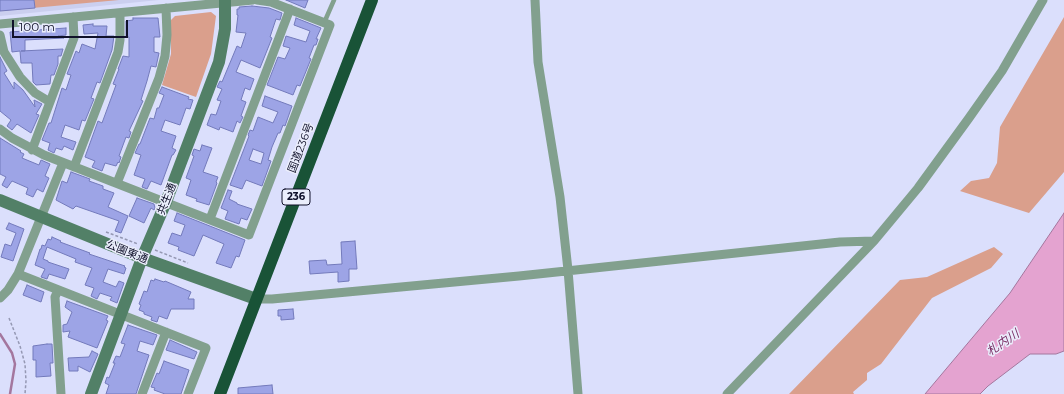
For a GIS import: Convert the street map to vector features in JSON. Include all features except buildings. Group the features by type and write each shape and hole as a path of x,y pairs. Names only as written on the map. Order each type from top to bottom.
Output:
{"highway":[{"name":"国道236号","path":"220,394 372,0"}],"street":[{"path":"0,24 120,13 225,1 253,0"},
{"path":"0,129 32,150 249,235 330,25 271,2 257,0"},
{"path":"535,0 538,62 560,197 568,270 578,394"},
{"path":"727,394 874,241 918,188 1002,71 1043,0"},
{"name":"共生通","path":"91,394 220,62 225,29 225,1"},
{"path":"117,183 159,78 165,56 167,35 166,8"},
{"path":"210,220 290,9"},
{"path":"74,167 118,52 120,40 120,13"},
{"path":"32,150 74,38 73,17"},
{"path":"0,35 4,52 20,77 36,93 50,102"},
{"path":"0,298 8,290 18,274 63,163"},
{"name":"公園東通","path":"0,200 40,217 145,253 256,300"},
{"path":"256,300 840,242 874,241"},
{"path":"18,274 206,348 188,394"},
{"path":"58,290 55,297 61,394"},
{"path":"142,394 166,332"}],"lane":[{"path":"324,23 334,0"}],"path":[{"path":"103,231 145,253 190,264"},
{"path":"9,318 25,364 25,394"}],"shaded area":[{"path":"0,0 159,0 0,16"},
{"path":"0,0 119,0 0,11"},
{"path":"211,12 216,16 211,54 196,97 162,85 171,54 171,20 175,16"},
{"path":"1064,17 1064,172 1029,213 960,191 971,181 989,178 997,163 1000,127"},
{"path":"994,247 1003,254 991,268 932,298 881,364 867,373 867,380 853,392 854,394 789,394 900,280 927,277"}],"water":[{"name":"札内川","path":"1064,213 1064,351 1056,354 1030,354 988,386 980,394 925,394 1010,293"}],"waterway":[{"path":"0,334 12,353 15,364 10,394"}]}
